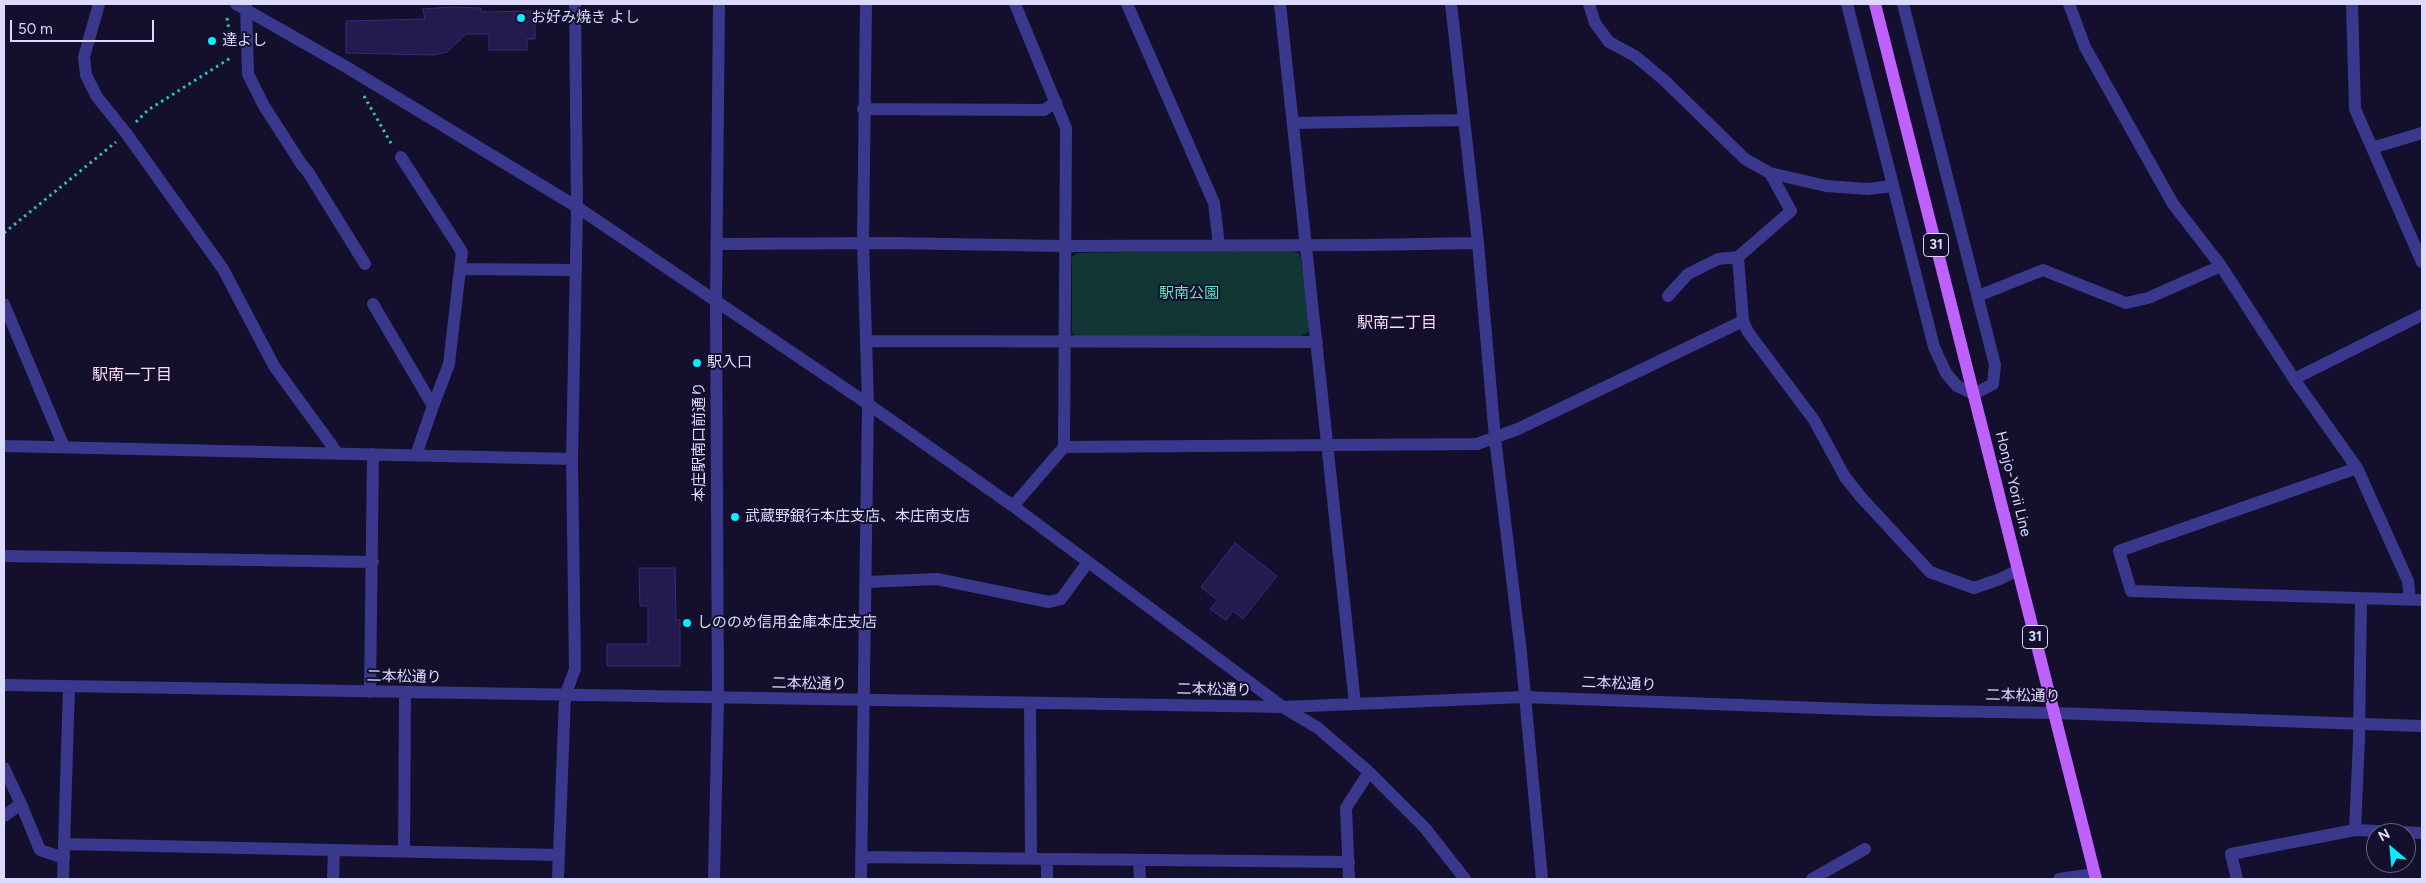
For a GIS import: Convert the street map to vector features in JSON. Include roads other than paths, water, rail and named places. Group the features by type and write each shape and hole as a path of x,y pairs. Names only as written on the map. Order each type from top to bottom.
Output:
{"main road":[{"name":"Honjo-Yorii Line","path":"1875,4 2095,876"}],"street":[{"path":"100,4 84,57 86,75 97,97 126,133 223,270 274,366 338,454"},
{"path":"558,879 565,696 575,669 572,459 577,208 575,4"},
{"name":"本庄駅南口前通り","path":"714,879 718,698 716,301 719,4"},
{"path":"861,879 868,404 863,109 866,4"},
{"path":"1013,506 1064,447 1066,128 1015,4"},
{"path":"1127,4 1214,203 1219,245"},
{"path":"1280,4 1355,704"},
{"path":"1451,4 1478,243 1495,438 1521,653 1542,879"},
{"path":"1589,4 1595,23 1609,42 1649,67 1745,159 1770,173 1826,186 1868,189 1892,186"},
{"path":"1847,4 1934,347 1946,373 1957,386 1974,394 1993,384 1995,372 1978,296 1903,4"},
{"path":"2069,4 2085,47 2173,204 2221,266 2294,379 2357,468 2416,600 2361,600 2131,591 2119,551 2357,468"},
{"path":"2352,4 2355,109 2422,262"},
{"path":"243,6 577,208 868,404 1013,506 1284,707 1318,728 1368,772 1425,828 1465,879"},
{"path":"243,6 248,74 264,106 308,172 365,264"},
{"path":"863,109 1044,110 1056,102"},
{"path":"1294,123 1463,120"},
{"path":"2372,148 2422,133"},
{"path":"401,157 462,252 449,364 416,455"},
{"path":"1668,296 1688,274 1718,259 1738,257 1790,211 1770,173"},
{"path":"718,244 864,243 1064,246 1478,243"},
{"path":"1738,257 1743,321 1774,368 1814,420 1845,478 1930,572 1974,588 2000,579 2018,570"},
{"path":"1978,296 2042,270 2126,302 2148,298 2221,266"},
{"path":"460,269 576,270"},
{"path":"4,304 64,448"},
{"path":"373,304 433,406"},
{"path":"2294,379 2422,315"},
{"path":"1064,447 1477,444 1495,438 1743,321"},
{"path":"866,341 1317,342"},
{"path":"4,446 572,459"},
{"path":"370,692 373,454"},
{"path":"4,556 373,562"},
{"path":"866,582 937,579 1049,602 1061,599 1088,562"},
{"path":"2354,830 2360,724 2361,600"},
{"name":"二本松通り","path":"4,685 69,688 1284,707 1524,697 1874,710 2054,713 2422,726"},
{"path":"63,879 69,688"},
{"path":"404,852 405,693"},
{"path":"1030,703 1031,858"},
{"path":"4,768 40,850 64,858"},
{"path":"1349,879 1346,808 1368,772"},
{"path":"4,816 21,804"},
{"path":"2237,879 2231,854 2354,830 2422,833"},
{"path":"64,844 558,855"},
{"path":"1812,879 1865,849"},
{"path":"333,879 334,850"},
{"path":"861,857 1349,862"},
{"path":"1047,859 1047,879"},
{"path":"1139,860 1140,879"},
{"path":"2059,879 2095,876"}],"place":[{"name":"お好み焼き よし","path":"521,18"},
{"name":"達よし","path":"212,41"},
{"name":"駅入口","path":"697,363"},
{"name":"武蔵野銀行本庄支店、本庄南支店","path":"735,517"},
{"name":"しののめ信用金庫本庄支店","path":"687,623"}],"district":[{"name":"駅南二丁目","path":"1397,323"},
{"name":"駅南一丁目","path":"132,375"}],"park label":[{"name":"駅南公園","path":"1189,294"}]}
